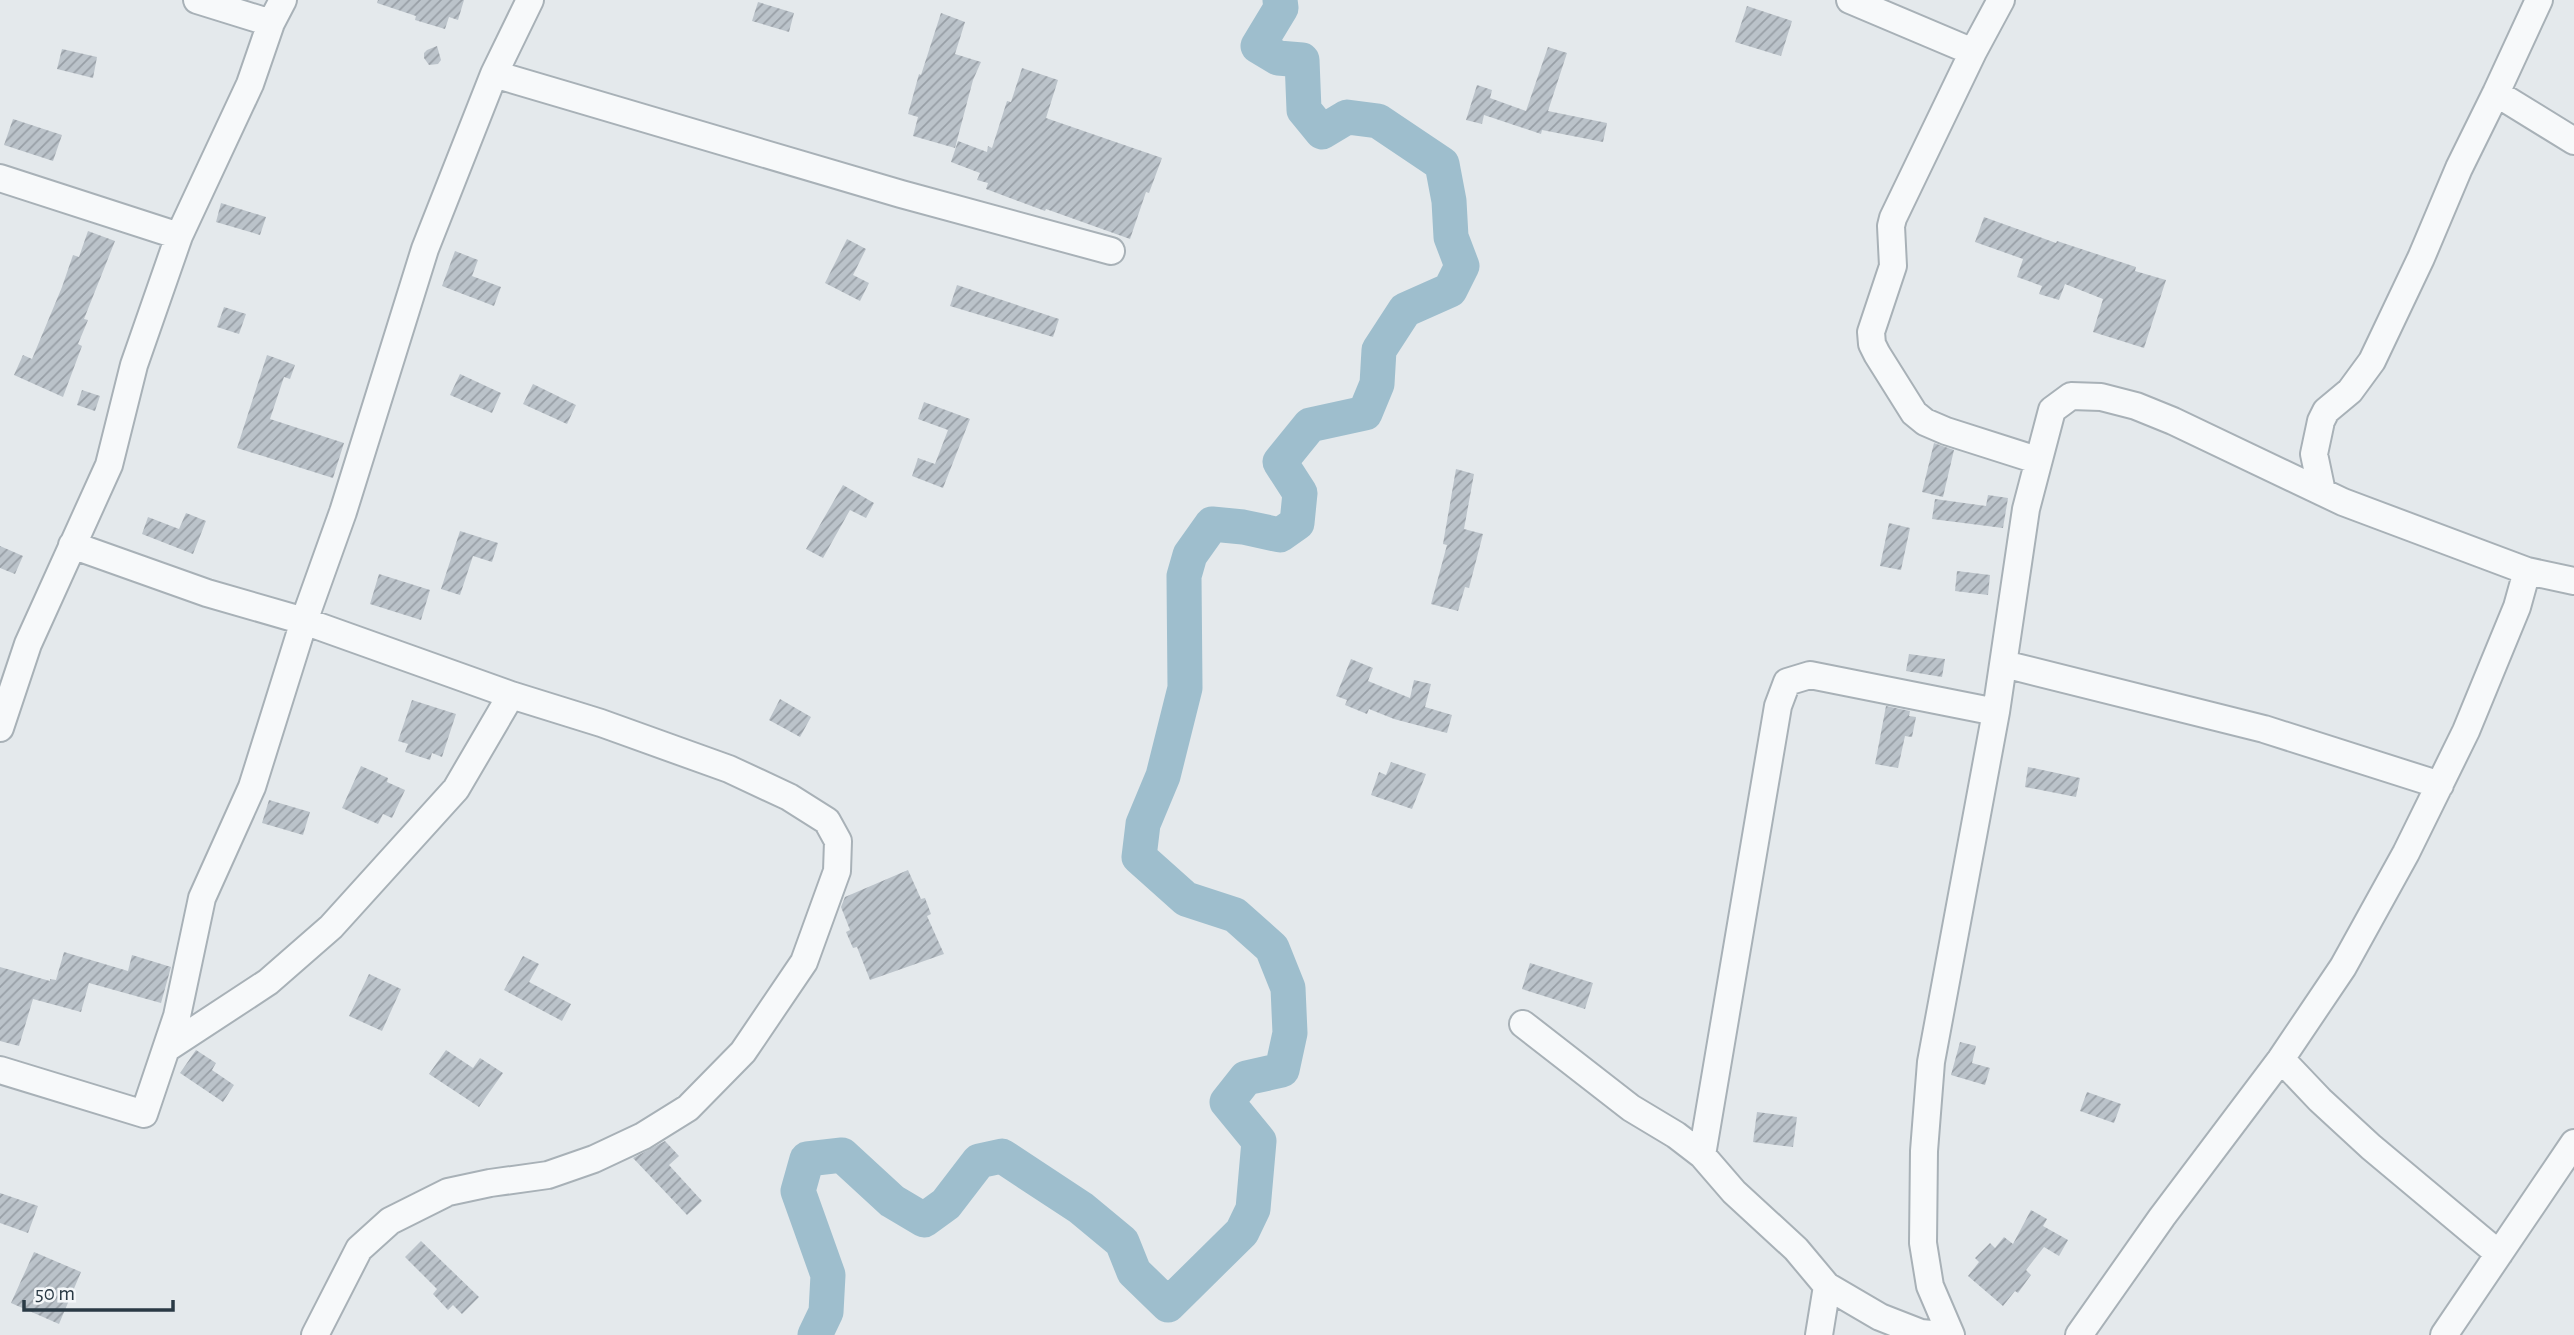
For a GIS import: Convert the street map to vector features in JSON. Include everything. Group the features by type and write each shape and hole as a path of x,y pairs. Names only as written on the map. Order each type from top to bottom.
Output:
{"street":[{"path":"0,728 28,644 108,465 134,365 179,236 250,84 277,11 197,0"},
{"path":"0,1070 144,1114 177,1016 202,898 252,787 304,621 343,512 425,250 494,74 530,0"},
{"path":"1850,0 1973,52"},
{"path":"2001,0 1893,218 1891,274 1871,337 1877,354 1899,390 1914,413 1925,422 2037,460"},
{"path":"2322,492 2314,454 2321,421 2326,411 2350,391 2372,361 2539,0"},
{"path":"494,74 901,194 1111,251"},
{"path":"2496,93 2574,141"},
{"path":"0,177 179,236"},
{"path":"1951,1335 1930,1286 1923,1243 1925,1138 1931,1062 1996,712 2026,509 2049,417 2060,402 2071,396 2101,397 2136,406 2322,492 2527,571 2574,581"},
{"path":"72,545 207,593 304,621 729,769 789,797 827,821 838,841 836,871 804,962 743,1052 688,1108 643,1136 594,1159 548,1175 449,1192 390,1221 359,1249 315,1335"},
{"path":"2079,1335 2162,1217 2281,1059 2343,967 2406,853 2466,731 2517,607 2527,571"},
{"path":"2004,664 2264,729 2440,785"},
{"path":"1702,1155 1778,706 1787,682 1810,675 1996,712"},
{"path":"166,1049 268,982 331,927 456,789 511,695"},
{"path":"1523,1024 1631,1108 1676,1135 1702,1155 1734,1192 1796,1249 1827,1286 1880,1317 1921,1333 1941,1335"},
{"path":"2281,1059 2371,1147 2499,1254"},
{"path":"2444,1335 2574,1143"},
{"path":"1819,1335 1827,1286"}],"building":[{"path":"378,0 464,0 458,20 449,17 445,29 415,20 416,16 377,3"},
{"path":"758,2 794,13 789,32 752,21"},
{"path":"1747,6 1792,21 1781,56 1735,42"},
{"path":"941,13 965,22 955,54 981,62 973,80 955,148 913,136 918,117 908,114"},
{"path":"437,46 441,60 438,64 429,65 424,53"},
{"path":"1548,47 1567,53 1548,111 1607,123 1603,142 1542,130 1541,134 1484,115 1482,124 1466,120 1477,85 1492,90 1490,98 1526,111"},
{"path":"62,49 97,57 93,78 57,69"},
{"path":"1022,68 1058,80 1046,118 1162,158 1149,193 1146,192 1130,239 986,189 988,183 977,180 980,173 951,162 958,141 987,152 988,146 992,148 1007,101 1011,102"},
{"path":"13,119 62,135 53,161 4,145"},
{"path":"221,203 266,217 260,235 216,222"},
{"path":"1984,217 2056,243 2057,241 2136,267 2135,271 2166,280 2144,348 2093,332 2103,299 2065,284 2059,300 2039,294 2042,286 2017,277 2023,259 1975,242"},
{"path":"88,231 115,241 84,319 88,320 78,344 82,346 63,397 14,375 23,355 32,359 73,255 79,257"},
{"path":"847,239 866,249 853,275 869,283 860,301 825,283"},
{"path":"455,251 478,260 472,276 501,287 494,306 442,286"},
{"path":"957,285 1059,319 1053,337 950,306"},
{"path":"224,307 246,314 239,334 217,327"},
{"path":"267,355 295,365 290,379 284,377 270,419 344,443 333,478 237,448"},
{"path":"460,374 501,393 492,413 450,395"},
{"path":"533,384 576,405 567,424 523,404"},
{"path":"82,390 100,396 95,411 77,405"},
{"path":"924,402 970,419 943,488 912,476 918,458 935,464 948,430 918,419"},
{"path":"1934,443 1954,450 1943,497 1922,492"},
{"path":"1456,469 1474,474 1464,529 1483,534 1469,588 1465,587 1458,611 1431,604 1447,545 1443,544"},
{"path":"843,485 874,503 866,518 850,510 823,558 806,549"},
{"path":"1988,495 2008,498 2003,528 1932,519 1935,499 1986,506"},
{"path":"186,513 206,521 193,554 142,534 148,517 179,529"},
{"path":"1889,523 1910,528 1901,570 1880,566"},
{"path":"460,531 498,543 492,562 473,556 460,595 441,589"},
{"path":"0,546 23,556 15,574 0,568"},
{"path":"1957,571 1990,575 1988,595 1955,591"},
{"path":"379,574 430,590 421,620 370,604"},
{"path":"1909,654 1945,659 1942,677 1906,671"},
{"path":"1351,659 1373,668 1368,681 1410,698 1414,680 1431,684 1425,707 1452,715 1447,733 1394,719 1369,709 1367,714 1345,705 1347,700 1336,696"},
{"path":"780,699 811,717 800,737 769,720"},
{"path":"412,700 456,714 442,757 432,753 430,760 405,752 408,744 398,741"},
{"path":"1886,706 1910,711 1909,716 1916,717 1912,737 1905,736 1898,768 1875,764"},
{"path":"1391,762 1426,774 1412,809 1371,795 1379,772 1386,775"},
{"path":"361,766 388,778 387,782 405,790 392,818 383,814 378,824 342,808"},
{"path":"2028,767 2080,778 2076,797 2025,787"},
{"path":"269,800 310,812 303,835 262,823"},
{"path":"908,870 921,899 925,898 931,914 927,916 944,954 870,980 857,947 853,948 846,932 850,930 841,907 845,897"},
{"path":"64,952 128,971 132,955 171,967 161,1003 89,983 81,1012 33,999 19,1046 0,1041 0,967 50,981 56,980"},
{"path":"523,956 539,964 529,982 571,1004 562,1021 504,990"},
{"path":"1530,963 1593,983 1585,1009 1522,989"},
{"path":"369,974 401,989 382,1031 349,1016"},
{"path":"1960,1042 1976,1046 1972,1063 1990,1068 1985,1085 1951,1075"},
{"path":"196,1050 216,1063 212,1070 234,1085 223,1102 180,1073"},
{"path":"446,1050 473,1068 480,1058 503,1073 479,1107 429,1074"},
{"path":"2087,1092 2121,1104 2114,1123 2080,1111"},
{"path":"1757,1112 1797,1117 1793,1147 1753,1142"},
{"path":"665,1141 679,1156 669,1165 702,1201 687,1215 633,1158"},
{"path":"0,1193 38,1206 28,1233 0,1223"},
{"path":"2031,1210 2047,1219 2043,1226 2068,1240 2059,1256 2044,1247 2026,1270 2031,1275 2018,1293 2015,1291 2003,1306 1968,1276 1979,1262 1975,1258 1990,1243 1995,1248 2004,1237 2013,1244"},
{"path":"421,1241 479,1297 462,1314 453,1305 448,1310 433,1294 437,1289 405,1257"},
{"path":"34,1252 81,1272 59,1324 11,1303"}],"waterway":[{"path":"815,1335 826,1312 828,1275 798,1191 807,1159 842,1155 892,1201 924,1220 946,1204 979,1161 1002,1156 1081,1208 1122,1242 1134,1272 1168,1305 1242,1232 1253,1209 1259,1141 1227,1102 1246,1078 1282,1070 1290,1033 1288,988 1272,948 1235,915 1186,899 1139,857 1143,824 1163,776 1185,688 1184,576 1190,555 1212,524 1280,535 1297,523 1300,493 1280,462 1310,425 1365,413 1377,384 1379,350 1405,310 1450,290 1462,266 1451,237 1449,201 1442,164 1378,121 1347,117 1322,132 1304,110 1302,60 1278,58 1258,46 1281,8 1280,0"}]}
